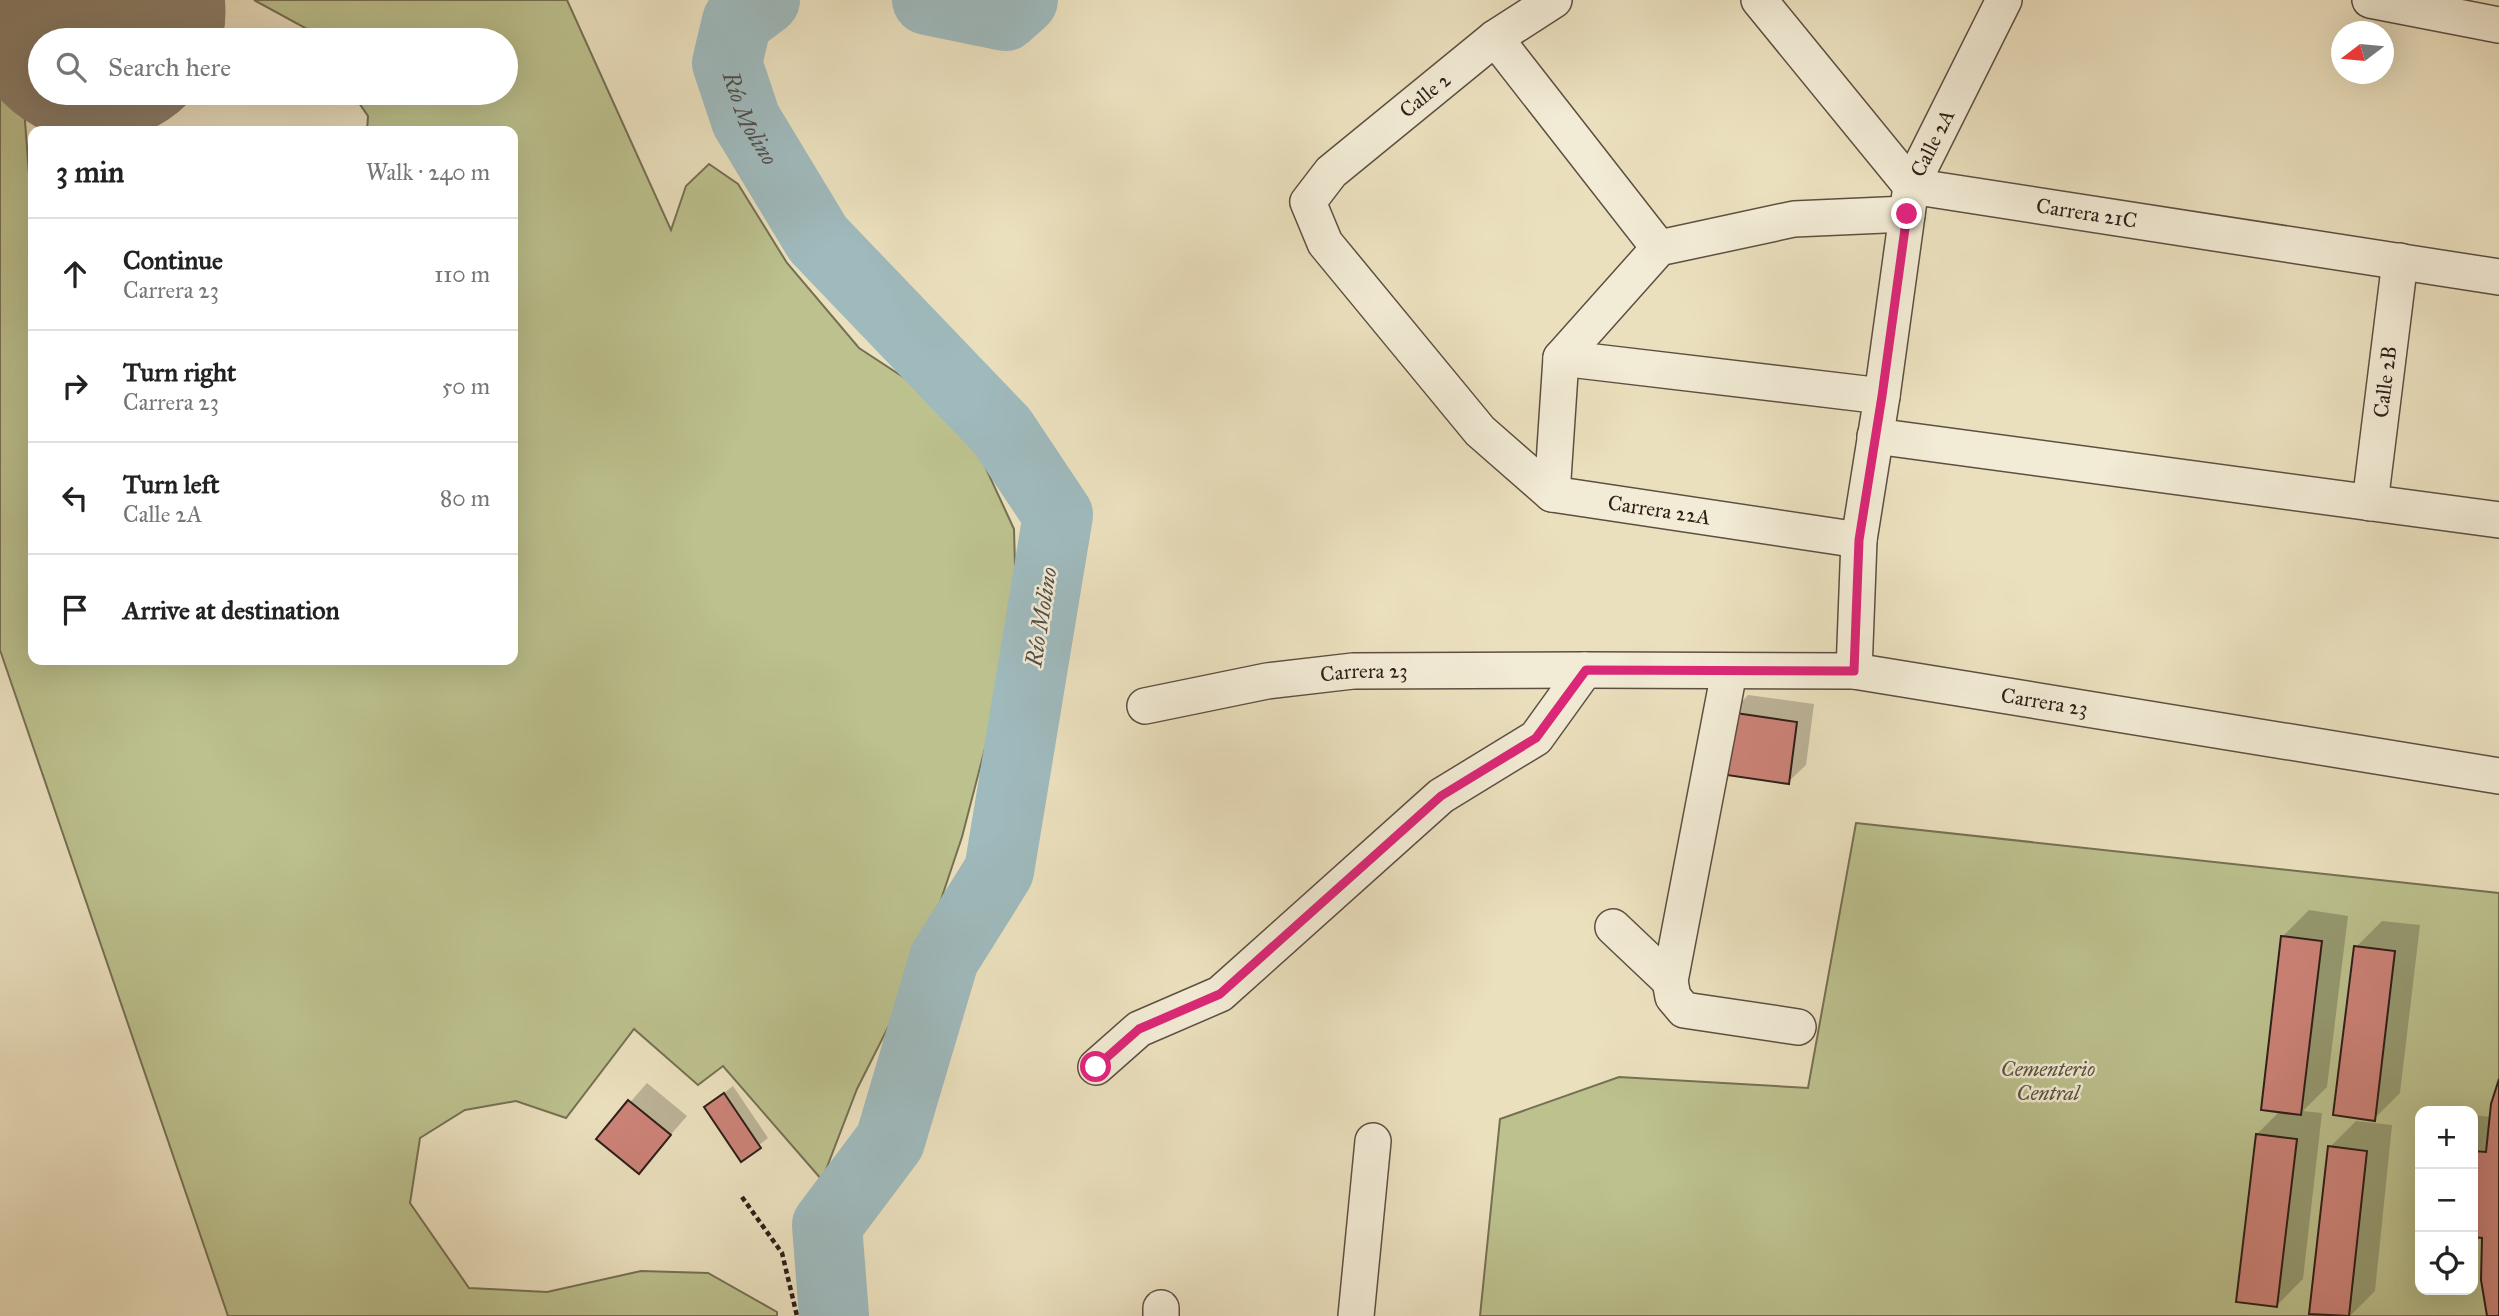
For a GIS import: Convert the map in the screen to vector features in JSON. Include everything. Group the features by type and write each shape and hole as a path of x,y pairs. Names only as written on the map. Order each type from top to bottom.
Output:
{"street":[{"name":"Calle 2","path":"1552,494 1480,431 1325,243 1308,202 1331,172 1495,38 1554,0"},
{"path":"1759,0 1909,200"},
{"name":"Calle 2A","path":"1854,671 1859,540 1909,200 2004,0"},
{"path":"2370,0 2499,25"},
{"path":"1495,38 1659,248 1561,358 1552,494"},
{"name":"Carrera 21C","path":"1659,248 1794,219 1909,200 2400,261 2499,276"},
{"name":"Calle 2B","path":"2370,503 2400,261"},
{"path":"1561,358 1882,396"},
{"path":"1875,436 2499,520"},
{"name":"Carrera 22A","path":"1552,494 1859,540"},
{"path":"1096,1067 1139,1029 1220,994 1441,796 1536,738 1586,670"},
{"name":"Carrera 23","path":"1145,706 1267,681 1353,671 1854,671 2499,776"},
{"path":"1729,672 1670,981 1673,997 1684,1010 1798,1027"},
{"path":"1613,927 1670,981"},
{"path":"1356,1316 1373,1141"}],"path":[{"path":"742,1198 782,1253 797,1316"}],"green space":[{"path":"254,0 567,0 671,230 686,186 709,164 738,184 787,263 859,348 929,394 977,449 1014,529 1016,603 990,729 962,837 918,968 857,1089 822,1180 723,1066 698,1085 634,1029 566,1118 516,1101 465,1110 420,1138 410,1203 469,1288 547,1292 641,1271 708,1273 777,1312 777,1316 228,1316 0,650 0,75 24,108 28,161 28,665 518,665 518,126 367,126 368,116 360,105 518,105 518,28 305,28"},
{"name":"Cementerio Central","path":"1856,823 2499,893 2499,1316 1480,1316 1500,1119 1619,1077 1808,1088"}],"building":[{"path":"1729,712 1797,722 1789,784 1720,774"},
{"path":"2281,936 2322,941 2301,1115 2261,1110"},
{"path":"2354,946 2395,951 2375,1121 2333,1115"},
{"path":"2499,1079 2499,1316 2487,1316 2481,1280 2482,1238 2478,1238 2478,1151 2486,1152 2491,1104"},
{"path":"724,1093 761,1148 741,1162 704,1107"},
{"path":"628,1100 671,1135 639,1174 596,1139"},
{"path":"2256,1134 2297,1139 2277,1307 2236,1302"},
{"path":"2328,1146 2367,1151 2349,1316 2309,1314"}],"waterway":[{"name":"Río Molino","path":"765,0 737,21 727,63 746,120 818,239 1002,431 1058,515 999,871 944,959 890,1141 827,1225 834,1316"},
{"name":"Río Molino","path":"927,0 1005,16 1023,0"}],"runway":[{"path":"88,0 96,12"}],"route":[{"path":"1096,1067 1139,1029 1220,994 1441,796 1536,738 1586,670 1854,671 1859,540 1907,214"}]}
